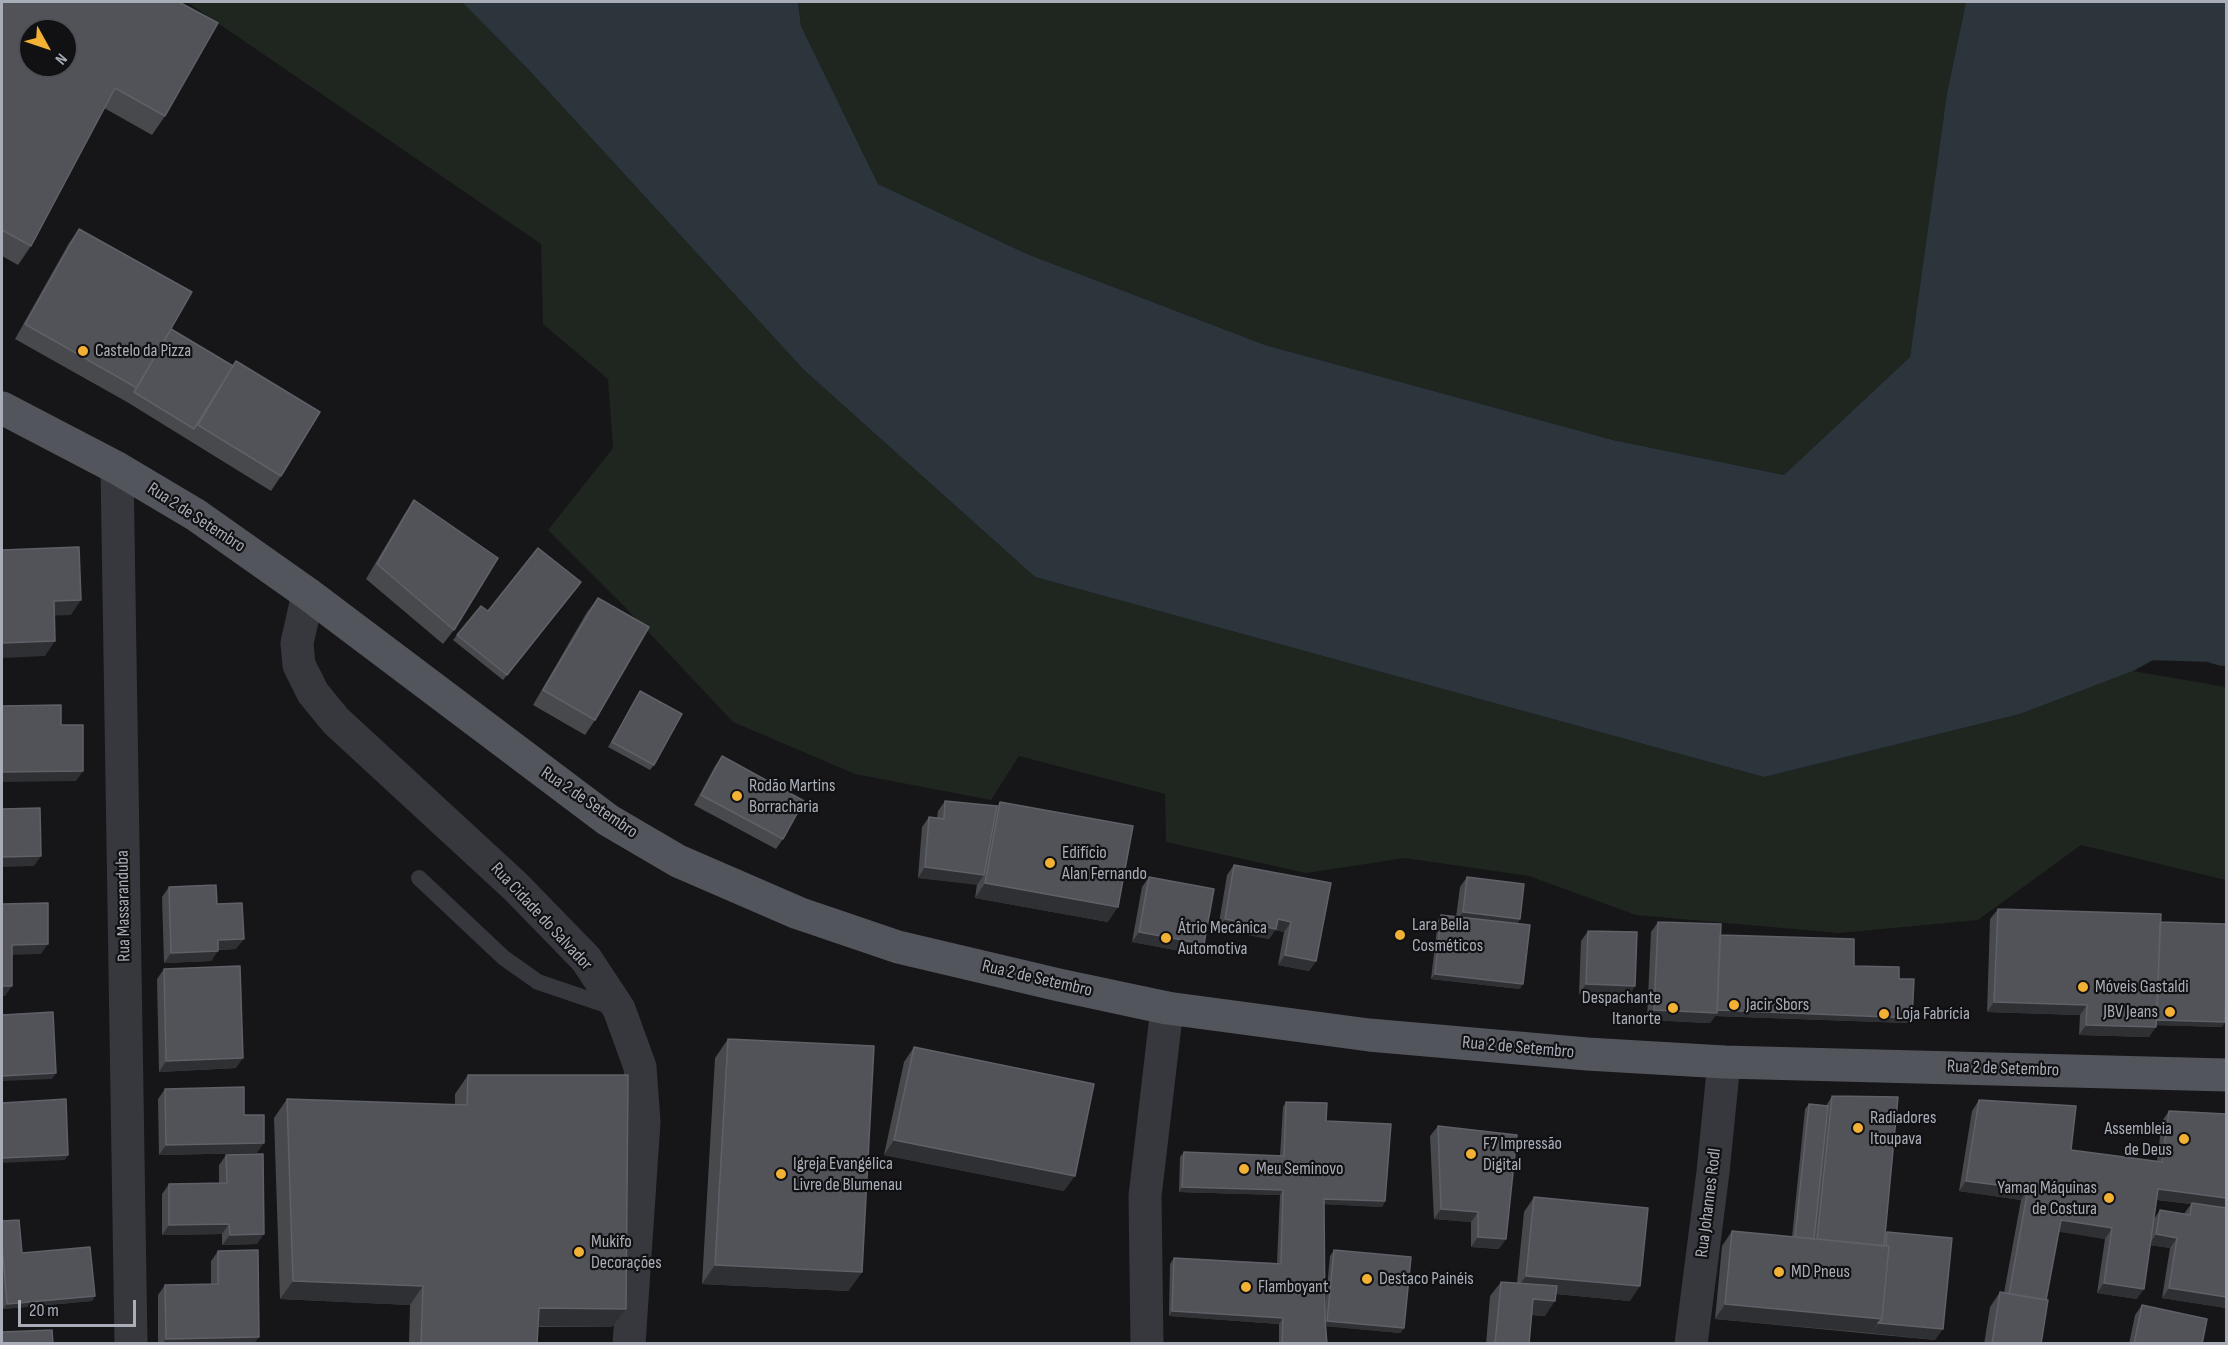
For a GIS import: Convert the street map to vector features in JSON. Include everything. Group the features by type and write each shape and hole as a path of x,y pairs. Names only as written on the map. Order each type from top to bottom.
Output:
{"main road":[{"name":"Rua 2 de Setembro","path":"2,408 117,468 196,515 308,594 608,820 678,861 798,914 898,946 1059,985 1167,1008 1369,1035 1587,1054 1724,1062 2226,1075"}],"street":[{"name":"Rua Massaranduba","path":"117,468 131,1344"},
{"name":"Rua Cidade do Salvador","path":"308,594 297,643 298,665 313,693 336,721 516,887 586,959 619,1009 640,1067 644,1122 629,1344"},
{"path":"1147,1344 1145,1196 1167,1008"},
{"name":"Rua Johannes Rodl","path":"1691,1344 1713,1172 1724,1062"}],"lane":[{"path":"419,878 504,958 538,982 619,1009"}],"shaded area":[{"path":"187,2 462,2 528,69 804,370 1035,577 1764,777 2020,714 2133,671 2226,687 2226,880 2081,845 1978,920 1839,933 1636,915 1529,876 1405,858 1306,873 1166,842 1165,794 1019,756 991,800 855,774 733,722 624,606 548,530 613,448 608,379 543,324 541,244"},
{"path":"462,2 798,2 801,26 878,184 1027,254 1265,345 1613,440 1784,475 1910,357 1947,93 1966,2 2226,2 2226,620 2133,671 2020,714 1764,777 1035,577 804,370 528,69"},
{"path":"798,2 1966,2 1947,93 1910,357 1784,475 1613,440 1265,345 1027,254 878,184 801,26"}],"building":[{"path":"2,2 179,2 218,23 165,116 115,88 31,246 2,230"},
{"path":"79,229 192,292 137,388 25,324"},
{"path":"171,329 233,366 194,429 134,392"},
{"path":"236,361 320,412 281,476 198,425"},
{"path":"414,500 498,558 454,630 377,564"},
{"path":"79,547 81,600 54,601 55,641 2,643 2,550"},
{"path":"538,548 581,582 507,675 457,635 481,606 488,611"},
{"path":"598,598 649,627 595,720 543,690"},
{"path":"640,691 682,714 654,765 612,742"},
{"path":"61,705 61,725 83,725 83,771 2,772 2,706"},
{"path":"722,756 804,801 783,839 701,795"},
{"path":"945,801 997,806 984,875 925,867 929,817 944,819"},
{"name":"Edifício Alan Fernando","path":"1000,802 1133,826 1118,907 985,883"},
{"path":"40,808 41,856 2,857 2,809"},
{"path":"1234,865 1331,883 1316,961 1285,955 1291,922 1278,919 1276,929 1225,919"},
{"path":"1149,877 1214,889 1204,944 1139,932"},
{"path":"1467,877 1524,884 1520,919 1463,912"},
{"path":"216,885 217,904 242,903 244,939 218,940 218,951 171,953 169,887"},
{"path":"48,903 48,944 12,945 12,986 2,986 2,904"},
{"path":"1998,909 2161,914 2156,1027 2086,1025 2087,1005 1994,1002"},
{"path":"1441,915 1530,925 1523,984 1435,974"},
{"path":"1658,922 1721,924 1717,1013 1654,1010"},
{"path":"2160,922 2226,924 2225,1022 2157,1020"},
{"path":"1588,931 1637,932 1635,986 1586,984"},
{"path":"1720,935 1854,939 1854,966 1899,967 1899,979 1914,979 1912,1018 1717,1010"},
{"path":"240,966 243,1058 166,1061 164,969"},
{"path":"53,1012 56,1073 2,1076 2,1015"},
{"name":"Igreja Evangélica Livre de Blumenau","path":"728,1039 874,1046 862,1272 715,1265"},
{"path":"914,1047 1094,1084 1075,1176 894,1140"},
{"path":"468,1075 628,1075 626,1309 539,1308 537,1344 421,1344 423,1286 293,1281 287,1099 467,1105"},
{"path":"244,1087 244,1115 264,1115 264,1143 166,1145 165,1089"},
{"path":"1832,1096 1898,1097 1884,1246 1817,1239"},
{"path":"66,1099 68,1155 2,1158 2,1103"},
{"path":"1979,1100 2076,1106 2071,1150 2162,1162 2169,1111 2226,1114 2226,1198 2158,1189 2144,1289 2104,1283 2112,1228 2061,1220 2046,1300 2009,1294 2028,1189 1966,1181"},
{"path":"1286,1102 1327,1103 1326,1121 1391,1124 1385,1201 1324,1199 1327,1344 1282,1344 1283,1318 1172,1311 1174,1258 1281,1264 1283,1190 1182,1187 1184,1152 1284,1156"},
{"path":"1809,1104 1828,1106 1814,1239 1795,1237"},
{"path":"1438,1126 1517,1135 1506,1239 1478,1237 1478,1212 1441,1209"},
{"path":"263,1154 264,1234 230,1235 229,1224 169,1225 169,1184 227,1183 226,1155"},
{"path":"1534,1197 1648,1208 1640,1286 1526,1276"},
{"path":"2192,1203 2226,1208 2226,1297 2169,1288 2177,1238 2156,1234 2160,1210 2190,1215"},
{"path":"19,1220 22,1253 90,1247 95,1296 7,1304 2,1255 2,1221"},
{"path":"1732,1231 1889,1246 1882,1319 1725,1304"},
{"path":"1887,1232 1952,1238 1943,1329 1878,1323 1882,1319 1889,1246 1886,1246"},
{"path":"258,1250 259,1337 166,1339 165,1285 218,1284 218,1251"},
{"path":"1334,1250 1411,1257 1404,1328 1327,1321"},
{"path":"1501,1282 1557,1286 1555,1301 1533,1299 1529,1344 1495,1344"},
{"path":"2000,1292 2048,1300 2041,1344 1992,1344"},
{"path":"2142,1305 2207,1319 2202,1344 2134,1344"},
{"path":"52,1330 53,1344 2,1344 2,1332"}],"waterway":[{"path":"2116,624 2213,627 2226,631"}],"place":[{"name":"Castelo da Pizza","path":"83,351"},
{"name":"Rodão Martins Borracharia","path":"737,796"},
{"name":"Edifício Alan Fernando","path":"1050,863"},
{"name":"Lara Bella Cosméticos","path":"1400,935"},
{"name":"Átrio Mecânica Automotiva","path":"1166,938"},
{"name":"Móveis Gastaldi","path":"2083,987"},
{"name":"Jacir Sbors","path":"1734,1005"},
{"name":"Despachante Itanorte","path":"1673,1008"},
{"name":"JBV Jeans","path":"2170,1012"},
{"name":"Loja Fabrícia","path":"1884,1014"},
{"name":"Radiadores Itoupava","path":"1858,1128"},
{"name":"Assembleia de Deus","path":"2184,1139"},
{"name":"F7 Impressão Digital","path":"1471,1154"},
{"name":"Meu Seminovo","path":"1244,1169"},
{"name":"Igreja Evangélica Livre de Blumenau","path":"781,1174"},
{"name":"Yamaq Máquinas de Costura","path":"2109,1198"},
{"name":"Mukifo Decorações","path":"579,1252"},
{"name":"MD Pneus","path":"1779,1272"},
{"name":"Destaco Painéis","path":"1367,1279"},
{"name":"Flamboyant","path":"1246,1287"}]}
